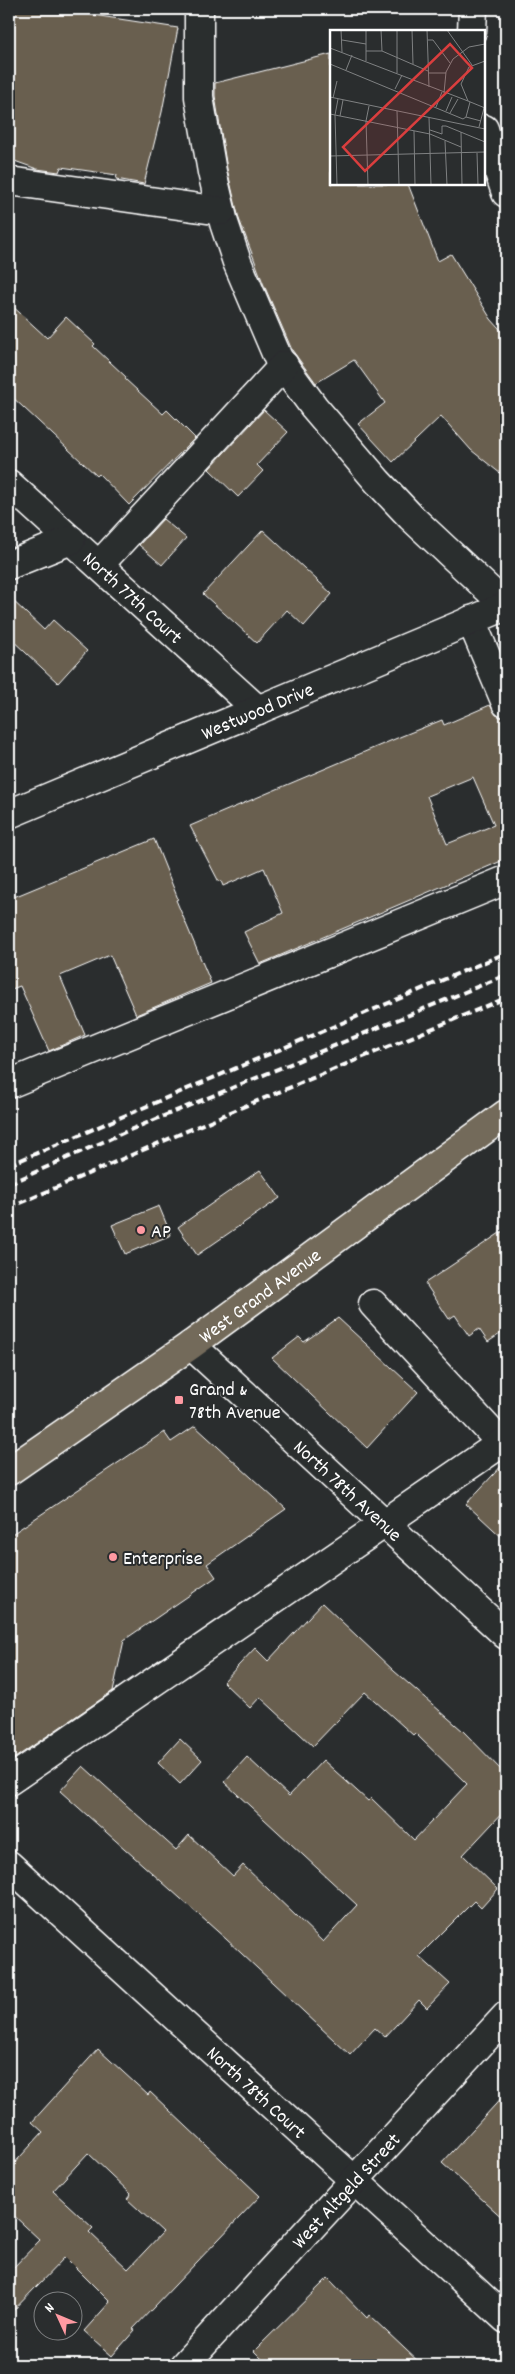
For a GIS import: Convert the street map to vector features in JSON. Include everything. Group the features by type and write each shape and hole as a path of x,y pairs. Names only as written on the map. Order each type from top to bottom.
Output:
{"main road":[{"name":"West Grand Avenue","path":"9,1471 191,1345 506,1114"}],"street":[{"path":"200,9 199,98 205,141 221,211 241,271 265,329 284,365 314,407 384,488 411,517 506,606"},
{"path":"472,30 474,9"},
{"path":"485,132 506,194"},
{"path":"9,181 221,211"},
{"path":"99,565 284,365"},
{"name":"North 77th Court","path":"9,484 258,710"},
{"path":"9,565 71,540"},
{"name":"Westwood Drive","path":"9,814 506,606"},
{"path":"471,620 506,703"},
{"path":"9,1084 506,880"},
{"path":"9,1781 504,1441 373,1304"},
{"name":"North 78th Avenue","path":"191,1345 506,1635"},
{"name":"North 78th Court","path":"9,1865 506,2319"},
{"name":"West Altgeld Street","path":"184,2365 506,2016"}],"building":[{"path":"9,9 54,9 178,28 162,112 144,184 116,179 117,175 61,167 59,172 37,169 9,159"},
{"path":"330,54 330,185 408,185 438,261 451,254 491,319 506,336 506,478 471,450 441,416 393,462 358,424 385,403 354,360 316,383 292,350 263,283 239,219 227,169 215,96 215,83"},
{"path":"9,303 47,338 66,317 95,344 93,346 126,377 125,379 163,414 167,410 195,438 129,505 99,474 97,476 9,394"},
{"path":"264,410 288,432 257,465 263,471 238,497 209,469"},
{"path":"163,519 186,538 162,565 139,545"},
{"path":"263,530 332,594 304,626 287,610 257,643 203,594"},
{"path":"9,597 44,630 53,620 87,651 58,683 9,637"},
{"path":"490,705 496,715 506,718 506,859 260,964 244,932 283,913 264,868 223,886 221,881 219,882 190,826 442,720 444,725","holes":["473,777 494,825 447,844 427,796"]},
{"path":"154,839 178,899 176,900 211,983 136,1015 110,955 60,976 85,1035 49,1051 20,986 9,990 9,899"},
{"name":"AP","path":"260,1170 280,1198 197,1255 178,1227"},
{"name":"AP","path":"159,1206 171,1235 125,1254 112,1225"},
{"path":"506,1229 506,1330 488,1342 479,1329 469,1336 455,1315 449,1319 425,1283"},
{"path":"338,1318 418,1392 367,1448 272,1358 299,1337 304,1342"},
{"path":"195,1426 286,1509 207,1564 216,1577 124,1640 113,1691 9,1762 9,1536 164,1432 171,1442"},
{"path":"506,1461 506,1541 466,1504"},
{"path":"322,1603 394,1671 463,1731 506,1775 506,1809 463,1855 498,1889 481,1908 474,1901 419,1956 450,1984 427,2008 419,2000 385,2037 375,2028 350,2055 226,1939 60,1791 83,1766 176,1850 189,1835 233,1876 243,1865 323,1942 357,1905 224,1782 247,1757 289,1796 323,1760 368,1801 371,1798 414,1840 467,1784 415,1733 413,1735 365,1692 313,1746 260,1697 250,1708 223,1682 255,1648 268,1661"},
{"path":"180,1739 202,1760 180,1784 158,1763"},
{"path":"98,2049 148,2095 150,2092 260,2196 133,2329 135,2330 112,2356 84,2331 110,2302 65,2257 9,2315 9,2272 40,2240 9,2211 9,2169 43,2132 32,2122","holes":["88,2153 131,2194 127,2199 163,2232 128,2269 89,2232 93,2228 53,2191"]},
{"path":"506,2093 506,2221 442,2163"},
{"path":"328,2278 367,2318 369,2315 422,2365 268,2365 254,2351"}],"railway":[{"path":"9,1165 506,953"},
{"path":"9,1184 125,1132 506,975"},
{"path":"9,1208 233,1111 506,998"}],"place":[{"name":"AP","path":"141,1230"},
{"name":"Grand & 78th Avenue","path":"179,1400"},
{"name":"Enterprise","path":"113,1557"}]}
